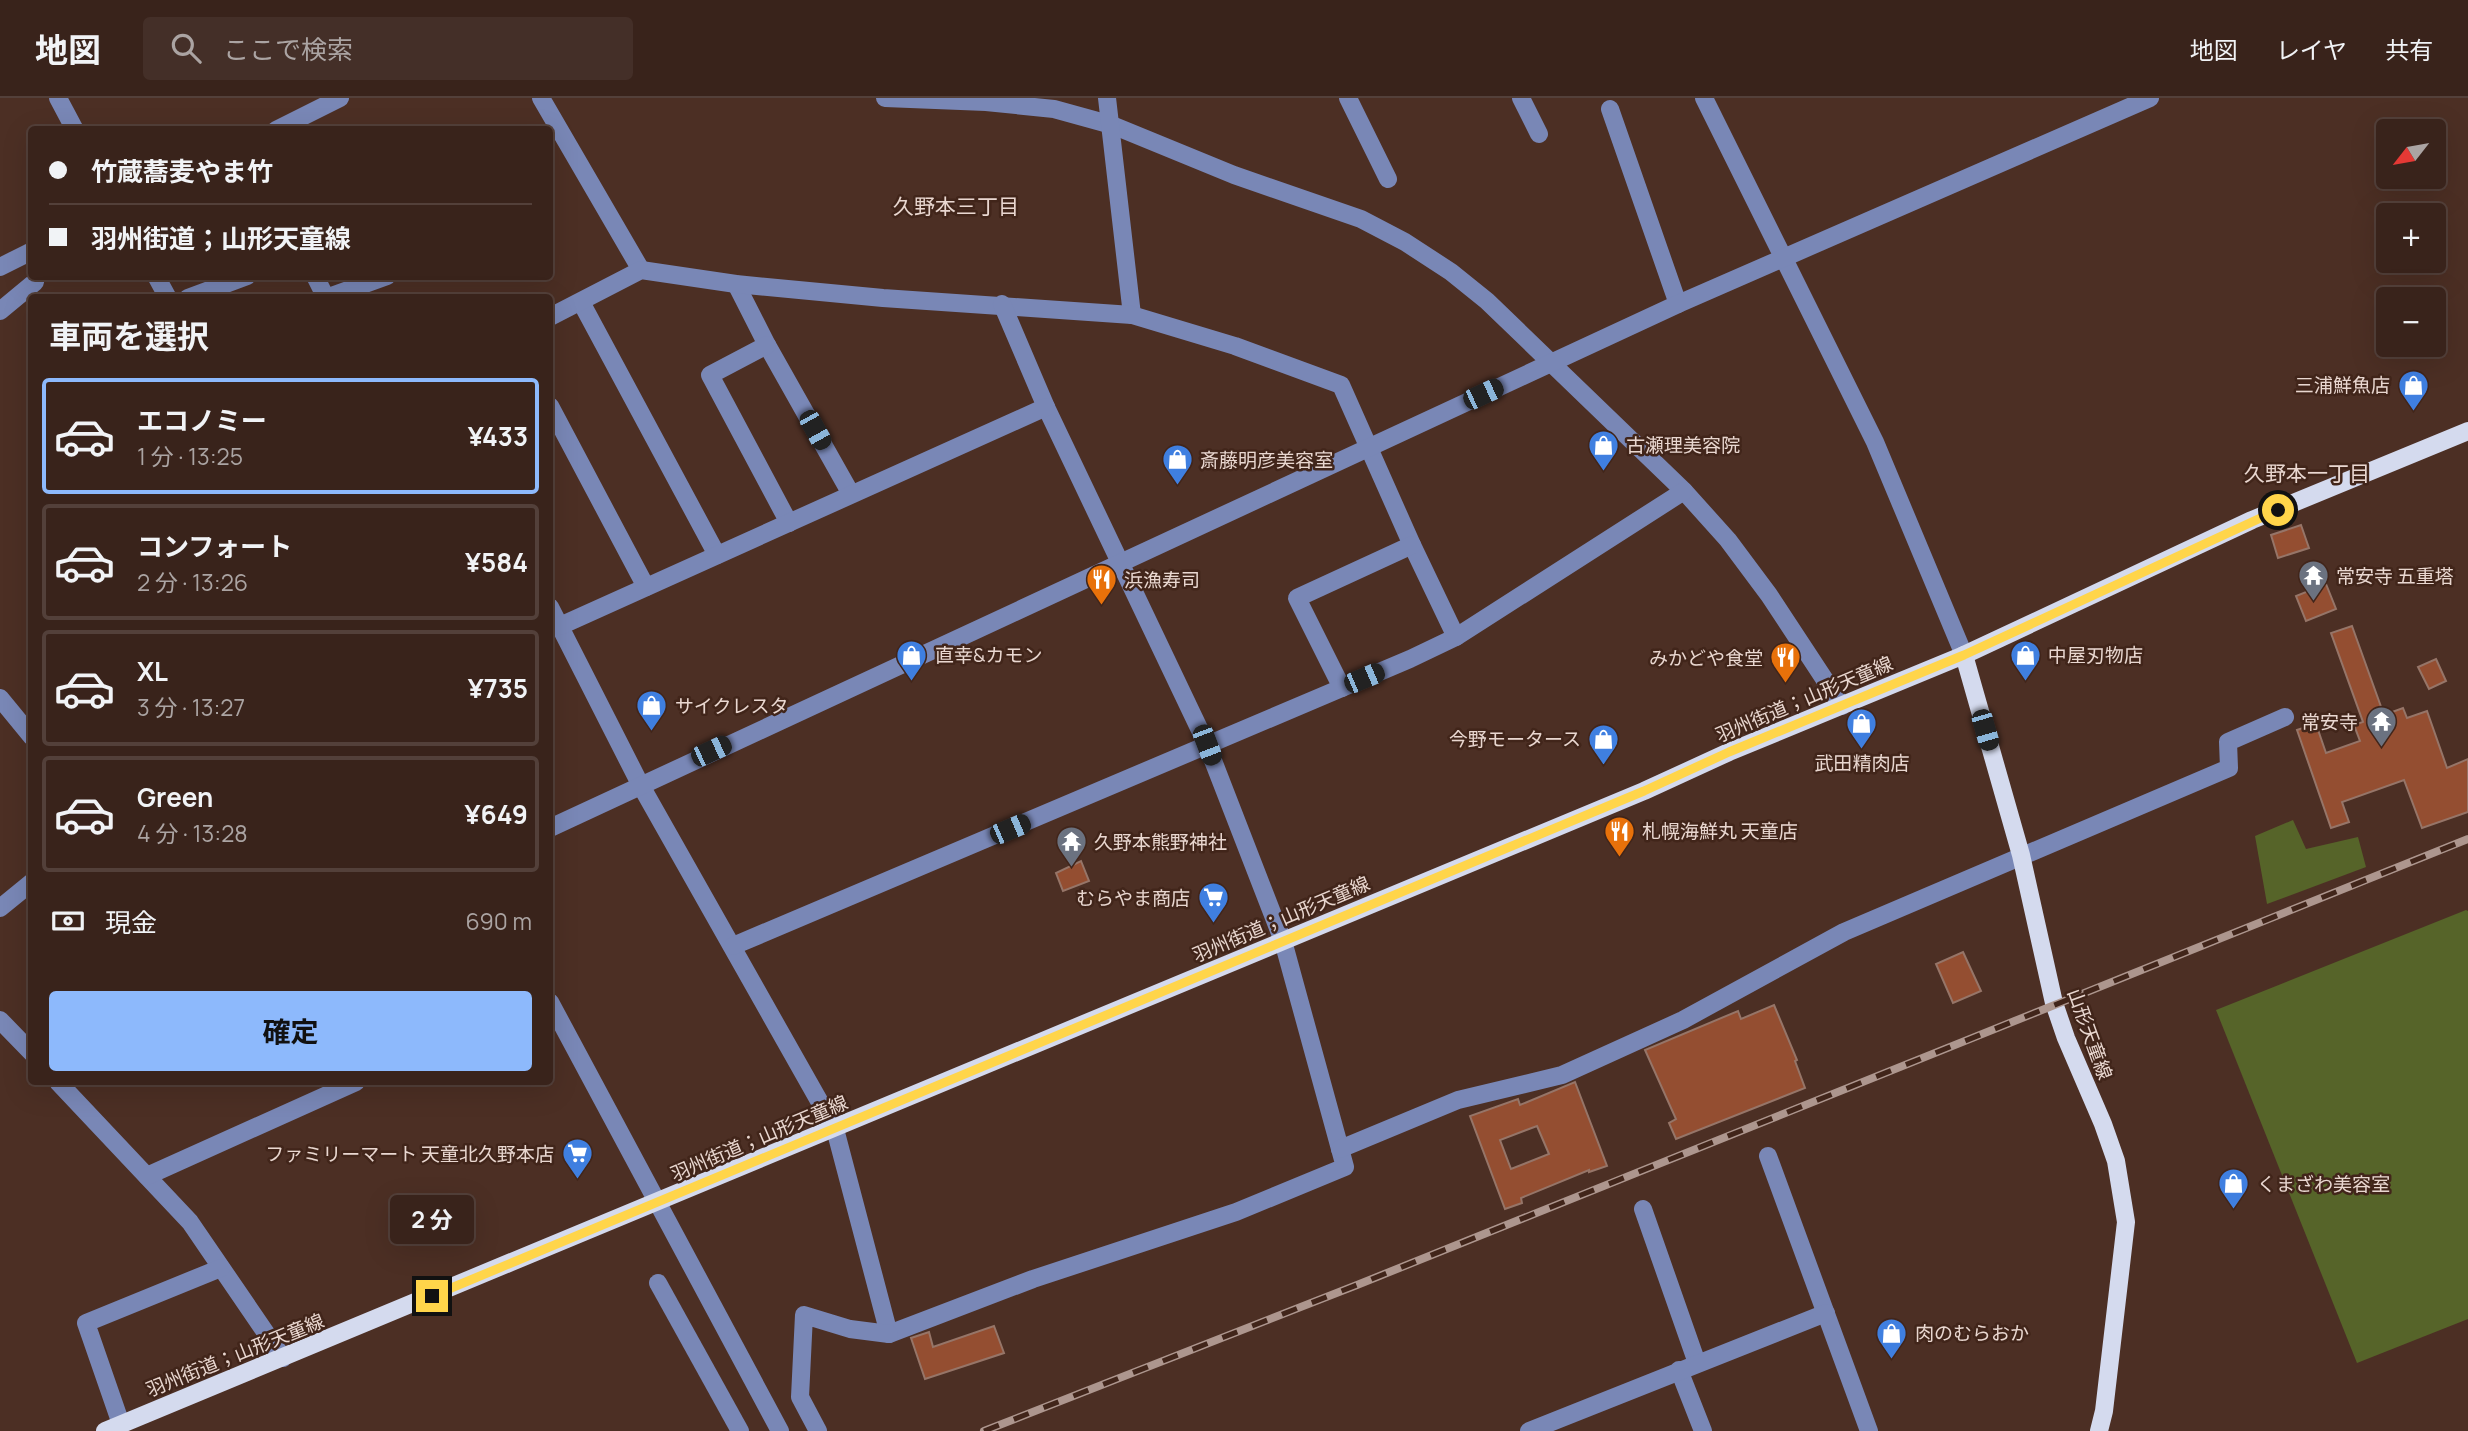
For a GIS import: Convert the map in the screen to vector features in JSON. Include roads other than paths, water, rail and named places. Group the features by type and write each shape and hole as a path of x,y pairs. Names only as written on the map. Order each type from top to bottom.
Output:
{"main road":[{"name":"羽州街道；山形天童線","path":"113,1427 656,1204 1644,791 1729,752 1964,655 2252,520 2468,431"},
{"name":"山形天童線","path":"1964,655 2021,855 2054,1003 2103,1124 2116,1161 2123,1195 2126,1222 2104,1411 2099,1431"}],"street":[{"path":"58,98 73,126"},
{"path":"284,126 340,98"},
{"path":"541,98 549,125"},
{"path":"886,98 986,102 1054,109 1112,125 1234,175 1361,219 1405,242 1451,272 1488,301 1684,491 1728,540 1769,595 1842,706"},
{"path":"1107,98 1132,314"},
{"path":"1348,98 1388,179"},
{"path":"1521,98 1539,134"},
{"path":"1703,98 1875,442 1964,655"},
{"path":"553,827 1678,304 2150,98"},
{"path":"1609,109 1678,304"},
{"path":"553,131 641,270"},
{"path":"0,267 28,253"},
{"path":"553,316 641,270 736,284 883,298 1132,314 1235,346 1341,385 1412,545 1457,636"},
{"path":"199,294 236,280"},
{"path":"337,294 376,280"},
{"path":"0,311 35,282"},
{"path":"736,284 767,345 851,494"},
{"path":"581,302 717,555"},
{"path":"818,1431 800,1397 804,1315 850,1329 889,1334 1032,1279 1236,1212 1345,1167 1283,941 1207,745 1046,407 1002,304"},
{"path":"767,345 710,374 789,523"},
{"path":"560,626 1046,407"},
{"path":"553,412 646,587"},
{"path":"733,946 1342,688 1457,636 1684,491"},
{"path":"1342,688 1297,598 1412,545"},
{"path":"553,613 640,784 835,1129 889,1334"},
{"path":"0,698 28,732"},
{"path":"1340,1149 1458,1100 1562,1075 1683,1020 1844,932 2229,768 2228,742 2285,717"},
{"path":"0,908 28,885"},
{"path":"0,1020 28,1049"},
{"path":"554,1020 780,1431"},
{"path":"61,1085 190,1222 283,1358"},
{"path":"147,1176 349,1085"},
{"path":"1768,1156 1869,1431"},
{"path":"1643,1209 1697,1363"},
{"path":"113,1427 86,1323 221,1268"},
{"path":"658,1283 740,1431"},
{"path":"1529,1431 1567,1424 1679,1370 1826,1313"},
{"path":"1679,1370 1703,1431"}],"railway":[{"path":"984,1431 1357,1285 2468,839"}],"place":[{"name":"三浦鮮魚店","path":"2413,412"},
{"name":"古瀬理美容院","path":"1603,472"},
{"name":"斎藤明彦美容室","path":"1177,487"},
{"name":"常安寺 五重塔","path":"2313,603"},
{"name":"浜漁寿司","path":"1101,607"},
{"name":"直幸&カモン","path":"912,682"},
{"name":"中屋刃物店","path":"2025,682"},
{"name":"みかどや食堂","path":"1786,685"},
{"name":"サイクレスタ","path":"652,733"},
{"name":"常安寺","path":"2381,749"},
{"name":"武田精肉店","path":"1862,751"},
{"name":"今野モータース","path":"1604,766"},
{"name":"札幌海鮮丸 天童店","path":"1619,858"},
{"name":"久野本熊野神社","path":"1071,869"},
{"name":"むらやま商店","path":"1213,925"},
{"name":"ファミリーマート 天童北久野本店","path":"577,1181"},
{"name":"くまざわ美容室","path":"2234,1211"},
{"name":"肉のむらおか","path":"1892,1360"}],"district":[{"name":"久野本三丁目","path":"956,207"},
{"name":"久野本一丁目","path":"2307,474"}]}
